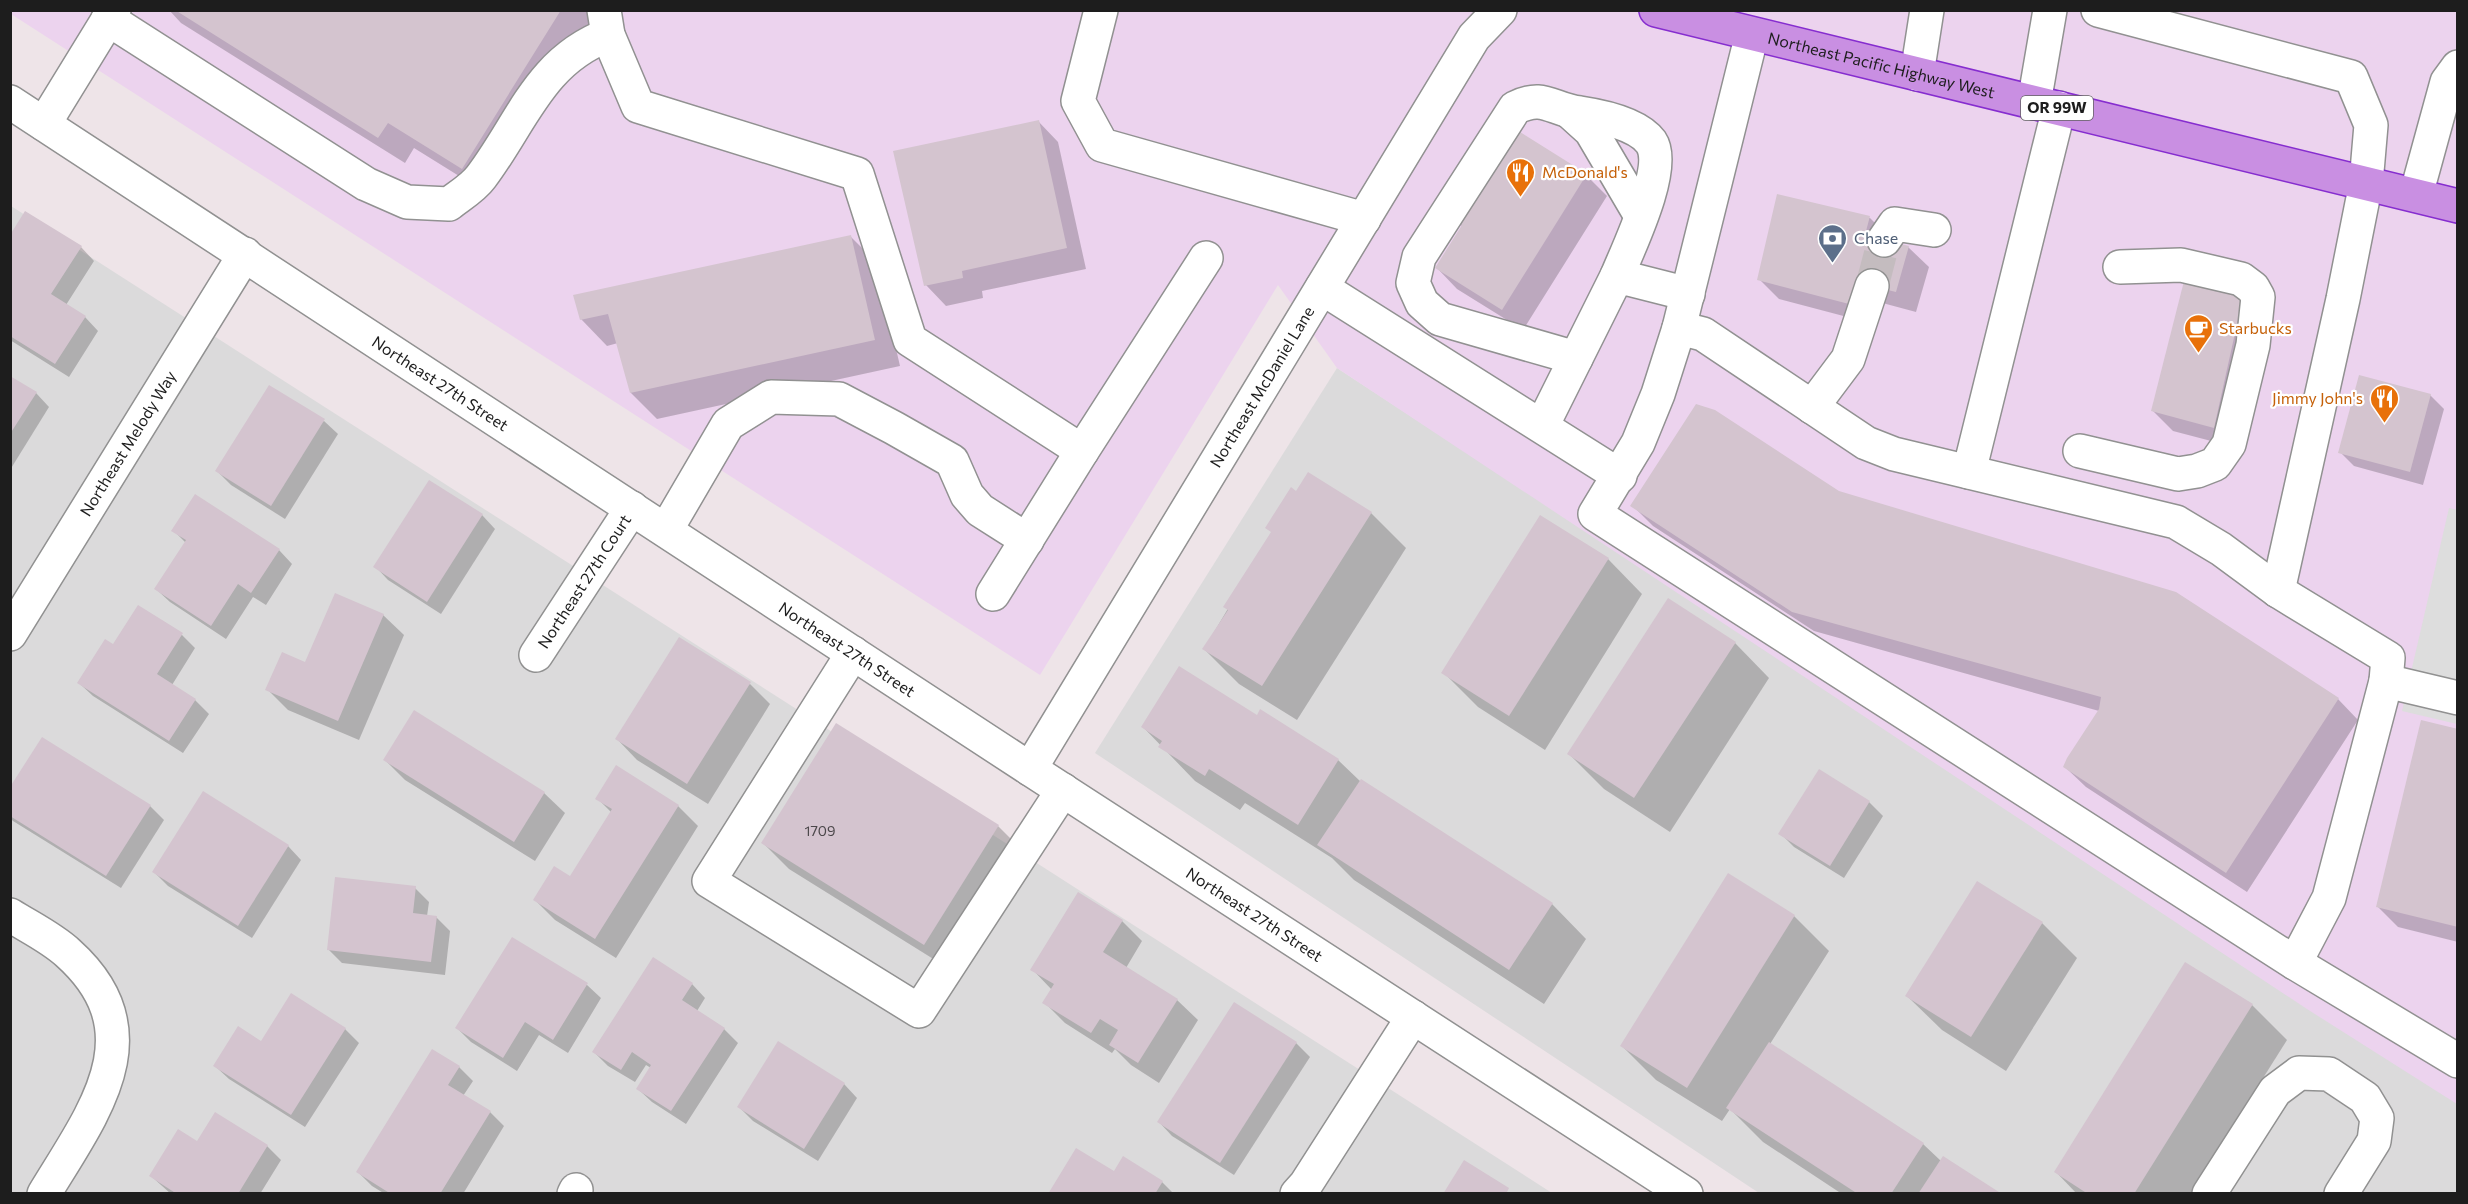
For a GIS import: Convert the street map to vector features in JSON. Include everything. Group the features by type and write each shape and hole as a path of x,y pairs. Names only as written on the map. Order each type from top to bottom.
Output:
{"highway":[{"name":"Northeast Pacific Highway West","path":"1656,10 2457,206"}],"street":[{"path":"1101,10 1078,102 1102,145 1364,219"},
{"name":"Northeast McDaniel Lane","path":"1030,769 1474,37 1500,10"},
{"path":"1917,74 1927,10"},
{"path":"1969,472 2046,106 2050,10"},
{"path":"2098,10 2351,77 2371,125 2366,183 2343,299 2278,591"},
{"path":"44,124 111,15 366,184 407,202 449,204 480,179 540,86 562,62 587,43 606,23 638,106 857,174 910,340 1082,451"},
{"path":"1752,34 1688,294 1658,394 1638,443 1595,514 2295,963 2457,1061"},
{"path":"2416,195 2448,82 2457,67"},
{"name":"Northeast 27th Street","path":"10,102 1030,769 1686,1194"},
{"path":"1542,426 1576,358 1617,276 1654,177 1656,154 1650,141 1629,126 1597,116 1570,112 1550,103 1527,102 1515,108 1419,257 1413,282 1422,303 1440,319 1576,358"},
{"path":"1570,112 1591,130 1641,216"},
{"path":"1884,240 1895,224 1934,230"},
{"name":"Northeast Melody Way","path":"10,634 244,254"},
{"path":"993,594 1206,258"},
{"path":"2080,451 2178,474 2197,471 2215,464 2229,444 2253,345 2258,315 2258,297 2253,288 2241,279 2181,265 2120,267"},
{"path":"1617,276 1688,294"},
{"path":"1812,407 1848,359 1872,286"},
{"path":"1322,288 1620,476"},
{"path":"1679,328 1703,334 1866,443 1894,454 2176,522 2221,549 2278,591 2388,658 2386,681 2329,898 2295,963"},
{"path":"666,530 728,424 771,397 839,399 894,428 952,461 967,495 980,510 1027,540"},
{"name":"Northeast 27th Court","path":"536,655 632,508"},
{"path":"853,653 710,880 919,1011 1063,790"},
{"path":"2386,681 2457,698"},
{"path":"10,915 67,951 89,975 106,1002 113,1035 110,1068 95,1109 44,1194"},
{"path":"1297,1194 1306,1184 1413,1017"},
{"path":"2209,1194 2275,1091 2299,1073 2329,1074 2365,1098 2377,1118 2374,1141 2341,1194"}],"shaded area":[{"path":"10,11 2457,11 2457,1104 2307,1009 1337,368 1278,285 1040,675 11,14"},
{"path":"11,206 1552,1193 11,1193"},
{"path":"1337,368 2457,1100 2457,1193 1759,1193 1095,753"},
{"path":"2449,508 2458,510 2457,724 2402,711"}],"building":[{"path":"175,10 561,10 462,169 388,123 378,138"},
{"path":"1039,120 1067,248 962,271 963,278 924,286 893,151"},
{"name":"McDonald's","path":"1512,127 1587,174 1502,310 1435,268 1462,225 1454,220"},
{"name":"Chase","path":"1777,194 1870,216 1865,235 1909,246 1896,292 1855,282 1849,304 1757,280"},
{"path":"25,211 82,246 51,294 86,316 55,364 10,336 10,235"},
{"path":"851,235 875,340 630,393 608,314 580,320 573,295"},
{"name":"Starbucks","path":"2184,281 2243,297 2214,428 2151,411"},
{"name":"Jimmy John's","path":"2359,375 2431,394 2410,472 2338,453"},
{"path":"10,376 37,392 10,434"},
{"path":"269,385 325,419 271,506 215,471"},
{"path":"1696,404 1715,410 1839,491 2176,592 2339,698 2226,873 2063,767 2099,709 2101,697 1792,612 1630,506"},
{"path":"1308,472 1372,512 1262,686 1202,649 1228,610 1223,607 1271,532 1265,528 1291,487 1296,491"},
{"path":"429,480 483,514 427,602 373,567"},
{"path":"195,494 280,549 251,593 238,584 211,626 154,589 186,540 171,531"},
{"path":"1540,515 1609,558 1509,716 1441,673"},
{"path":"335,593 384,614 338,721 265,690 282,652 305,662"},
{"path":"1668,598 1736,642 1634,798 1567,754"},
{"path":"138,605 183,633 157,674 196,699 169,741 77,683 105,639 113,644"},
{"path":"679,637 751,682 687,784 615,739"},
{"path":"1179,666 1257,715 1260,709 1339,759 1298,825 1209,769 1205,776 1158,747 1162,741 1141,727"},
{"path":"414,710 545,792 514,842 383,760"},
{"path":"2421,720 2458,729 2458,927 2376,907"},
{"path":"836,723 999,825 924,945 761,843"},
{"path":"42,737 151,805 106,876 10,816 10,787"},
{"path":"616,765 679,805 595,939 533,900 554,866 570,876 612,809 595,799"},
{"path":"1819,769 1870,801 1830,866 1778,834"},
{"path":"1361,779 1553,903 1509,970 1317,845"},
{"path":"203,791 289,845 238,926 152,872"},
{"path":"1728,873 1795,915 1687,1088 1620,1046"},
{"path":"335,877 416,886 413,913 437,916 431,962 327,950"},
{"path":"1977,881 2043,922 1971,1037 1905,996"},
{"path":"1078,892 1123,920 1103,952 1178,999 1138,1063 1109,1045 1118,1030 1100,1019 1091,1033 1042,1003 1054,984 1030,970"},
{"path":"512,937 588,983 553,1040 525,1022 503,1058 455,1028"},
{"path":"653,957 693,983 682,1000 725,1028 671,1111 636,1089 651,1065 632,1052 621,1070 592,1052"},
{"path":"2185,962 2253,1004 2134,1194 2088,1194 2054,1172"},
{"path":"291,993 346,1028 291,1115 213,1066 238,1026 261,1041"},
{"path":"1234,1002 1297,1042 1220,1163 1157,1122"},
{"path":"778,1041 845,1083 804,1149 737,1107"},
{"path":"1769,1042 1924,1143 1891,1194 1858,1194 1726,1108"},
{"path":"432,1049 460,1066 448,1085 491,1111 440,1194 391,1194 356,1172"},
{"path":"215,1112 268,1145 238,1194 177,1194 149,1176 178,1129 197,1141"},
{"path":"1076,1148 1114,1171 1123,1156 1163,1181 1155,1194 1048,1194"},
{"path":"1943,1156 2002,1194 1918,1194"},
{"path":"1464,1160 1509,1188 1506,1194 1443,1194"}],"tunnel":[{"path":"1872,286 1884,240"}],"place":[{"name":"McDonald's","path":"1521,198"},
{"name":"Chase","path":"1833,264"},
{"name":"Starbucks","path":"2198,354"},
{"name":"Jimmy John's","path":"2384,424"}]}
